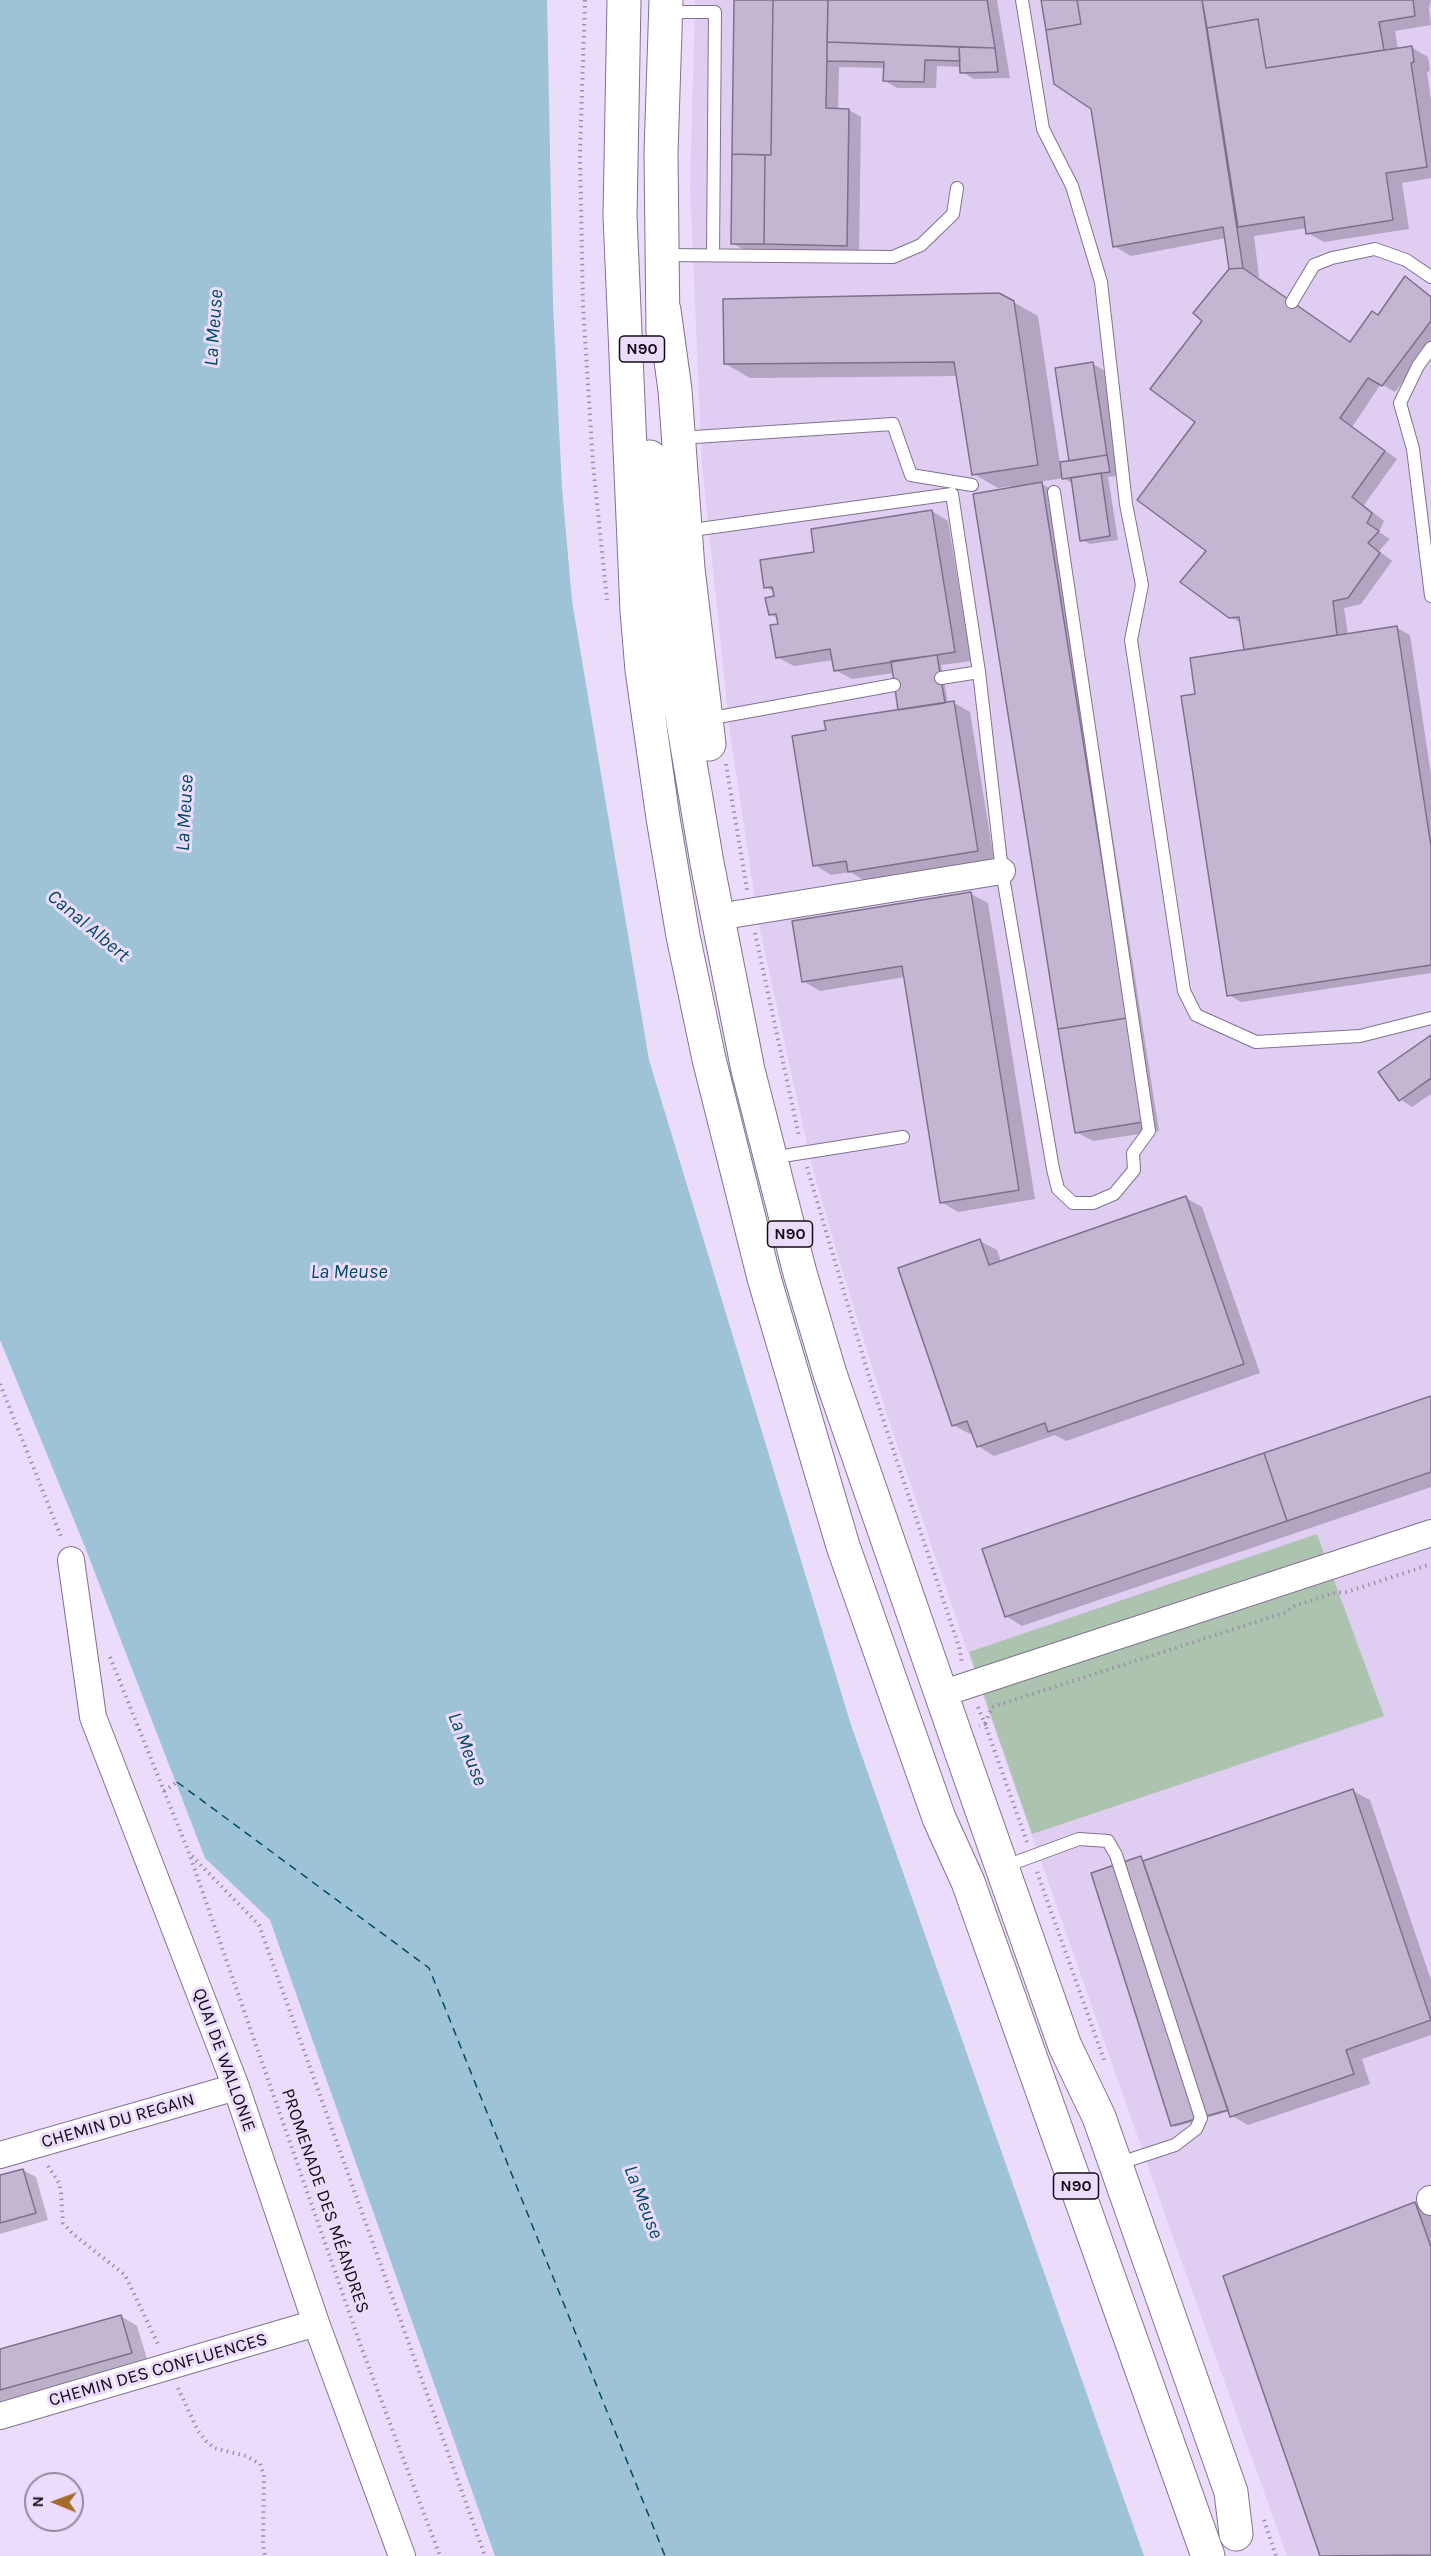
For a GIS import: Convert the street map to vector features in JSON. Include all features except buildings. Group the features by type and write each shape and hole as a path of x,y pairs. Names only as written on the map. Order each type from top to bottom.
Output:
{"main road":[{"path":"605,0 601,189 605,349 614,444 633,561"},
{"name":"N90","path":"624,0 620,216 633,561 642,670 654,758 690,969 734,1167 820,1474 847,1556 935,1808 968,1882 1208,2556"},
{"path":"657,4 664,310 660,391 680,637 679,696"},
{"name":"N90","path":"657,4 637,184 640,325 651,471 669,639 729,981 763,1132 830,1374 941,1694 1017,1862 1074,2089 1217,2496 1240,2545"},
{"path":"664,310 675,390 684,531 705,719 736,914 761,1037 796,1154 830,1303 903,1535 906,1595"},
{"path":"820,1474 852,1542 905,1685 915,1697 927,1698 941,1694"},
{"path":"1065,2046 1099,2117 1116,2164 1231,2492 1240,2545"}],"street":[{"path":"736,914 1002,871"},
{"path":"941,1694 1431,1533"},
{"name":"QUAI DE WALLONIE","path":"71,1560 93,1717 236,2087 316,2323 402,2556"},
{"name":"CHEMIN DU REGAIN","path":"0,2156 236,2087"},
{"name":"CHEMIN DES CONFLUENCES","path":"0,2416 316,2323"}],"lane":[{"path":"1022,0 1043,129 1072,186 1101,282 1126,504 1142,585 1131,640 1184,991 1196,1015 1256,1042 1360,1036 1431,1018"},
{"path":"657,4 715,12 713,255"},
{"path":"663,255 893,257 921,245 952,214 957,188"},
{"path":"1292,302 1314,266 1332,258 1375,249 1407,260 1431,277"},
{"path":"1431,348 1418,366 1400,403 1413,449 1431,596"},
{"path":"677,438 893,424 911,475 972,485"},
{"path":"684,531 952,494 979,672 1002,871 1058,1189 1073,1203 1094,1203 1114,1194 1134,1170 1133,1153 1149,1131 1054,492"},
{"path":"941,678 979,672"},
{"path":"705,719 894,685"},
{"path":"796,1154 903,1137"},
{"path":"1017,1862 1079,1839 1108,1841 1116,1855 1201,2118 1196,2128 1175,2145 1116,2164"}],"path":[{"path":"796,1154 959,1647"},
{"path":"1017,1862 986,1724 993,1707 1284,1613 1295,1606 1333,1593 1347,1592 1431,1564"},
{"path":"164,1791 177,1782"},
{"name":"PROMENADE DES MÉANDRES","path":"440,2556 362,2349 189,1853 259,1926 485,2556"}],"shaded area":[{"path":"695,0 1431,0 1431,2556 1287,2556 985,1702 887,1415 811,1163 759,925 730,733 702,465 690,188"}],"green space":[{"path":"1317,1534 1384,1716 1032,1834 969,1652"}],"water":[{"name":"La Meuse","path":"0,0 547,0 553,304 562,488 572,601 649,1060 851,1725 1144,2556 495,2556 270,1920 205,1858 83,1542 0,1340"}],"ferry route":[{"path":"177,1782 429,1968 665,2556"}],"water label":[{"name":"Canal Albert","path":"88,926"}]}
